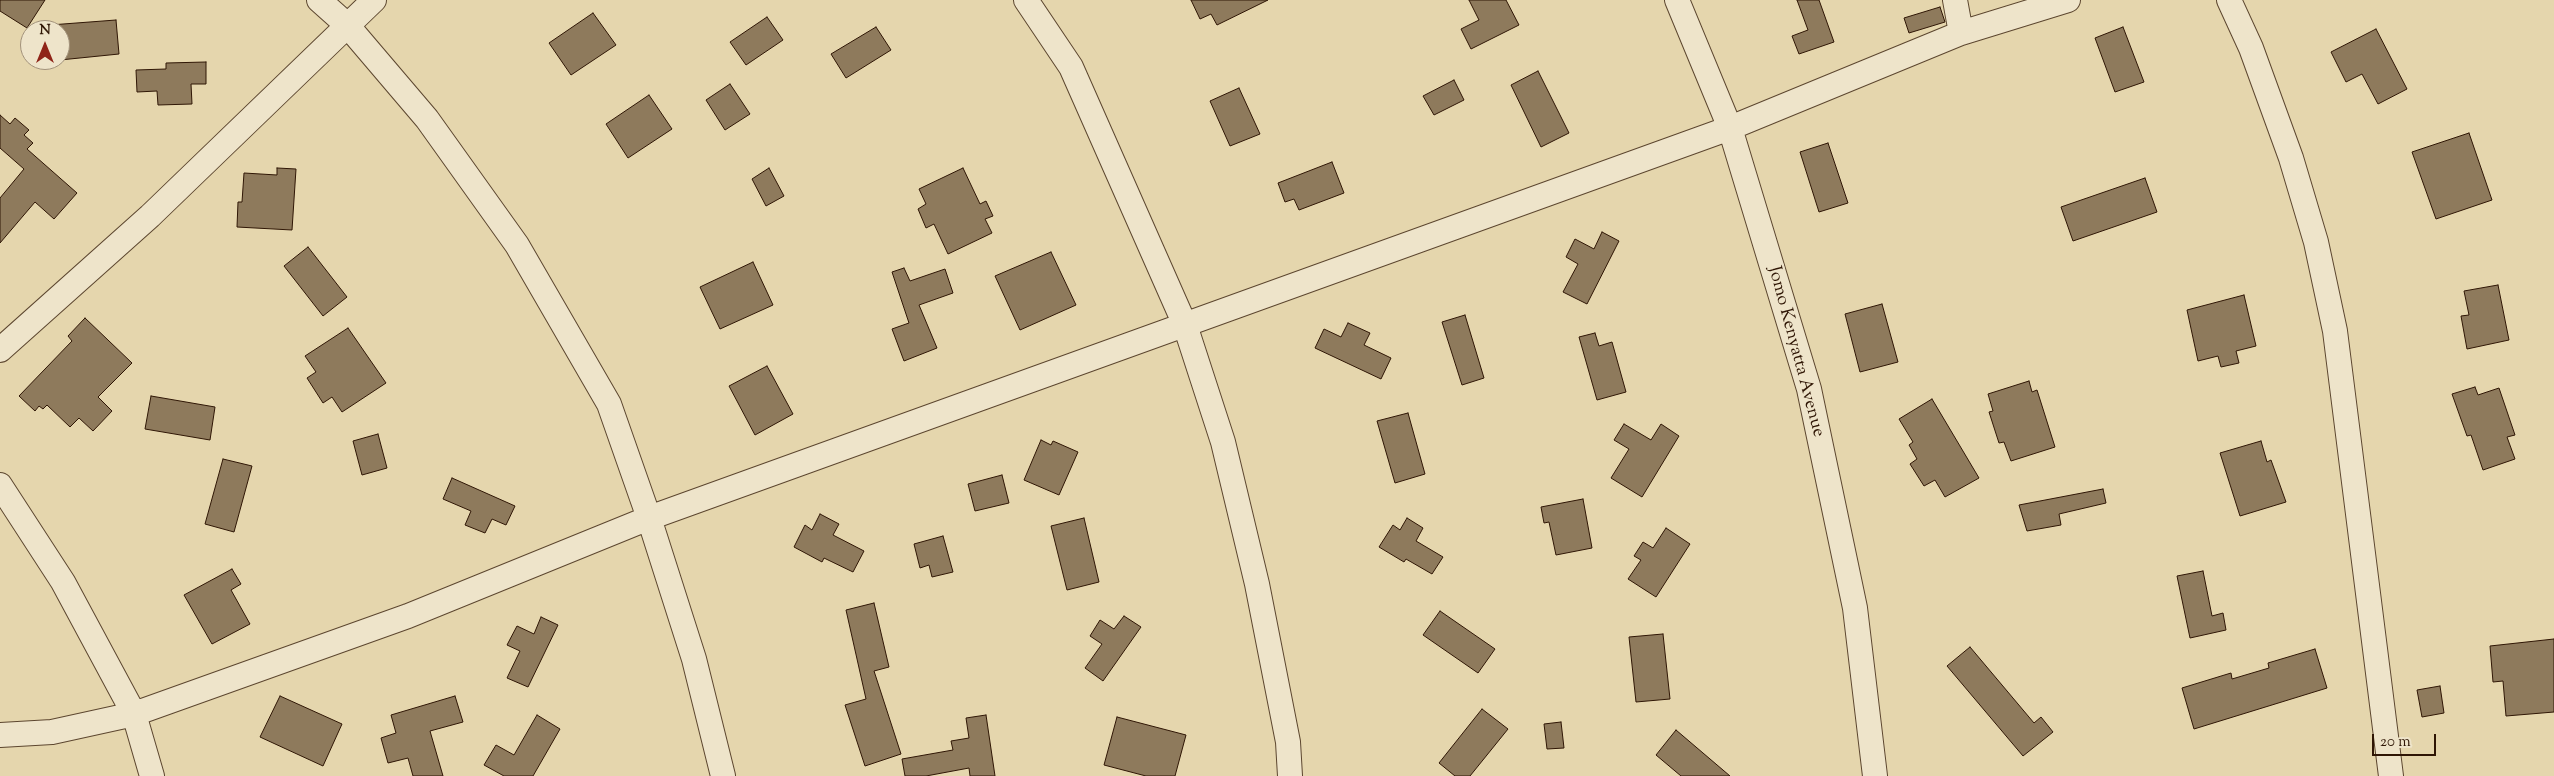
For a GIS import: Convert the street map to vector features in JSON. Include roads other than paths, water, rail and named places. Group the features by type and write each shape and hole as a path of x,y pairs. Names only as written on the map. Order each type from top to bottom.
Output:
{"street":[{"path":"319,0 347,25 427,119 517,244 609,404 650,518 694,659 723,776"},
{"path":"0,350 150,216 374,0"},
{"path":"1026,0 1071,67 1185,325 1222,442 1258,584 1288,742 1290,776"},
{"name":"Jomo Kenyatta Avenue","path":"1677,0 1730,128 1809,389 1855,608 1875,776"},
{"path":"1955,0 1960,33"},
{"path":"0,735 52,732 134,714 408,616 650,518 1730,128 1960,33 2068,0"},
{"path":"2229,0 2251,48 2291,158 2316,242 2335,331 2391,776"},
{"path":"0,486 63,582 134,714 152,776"}]}
